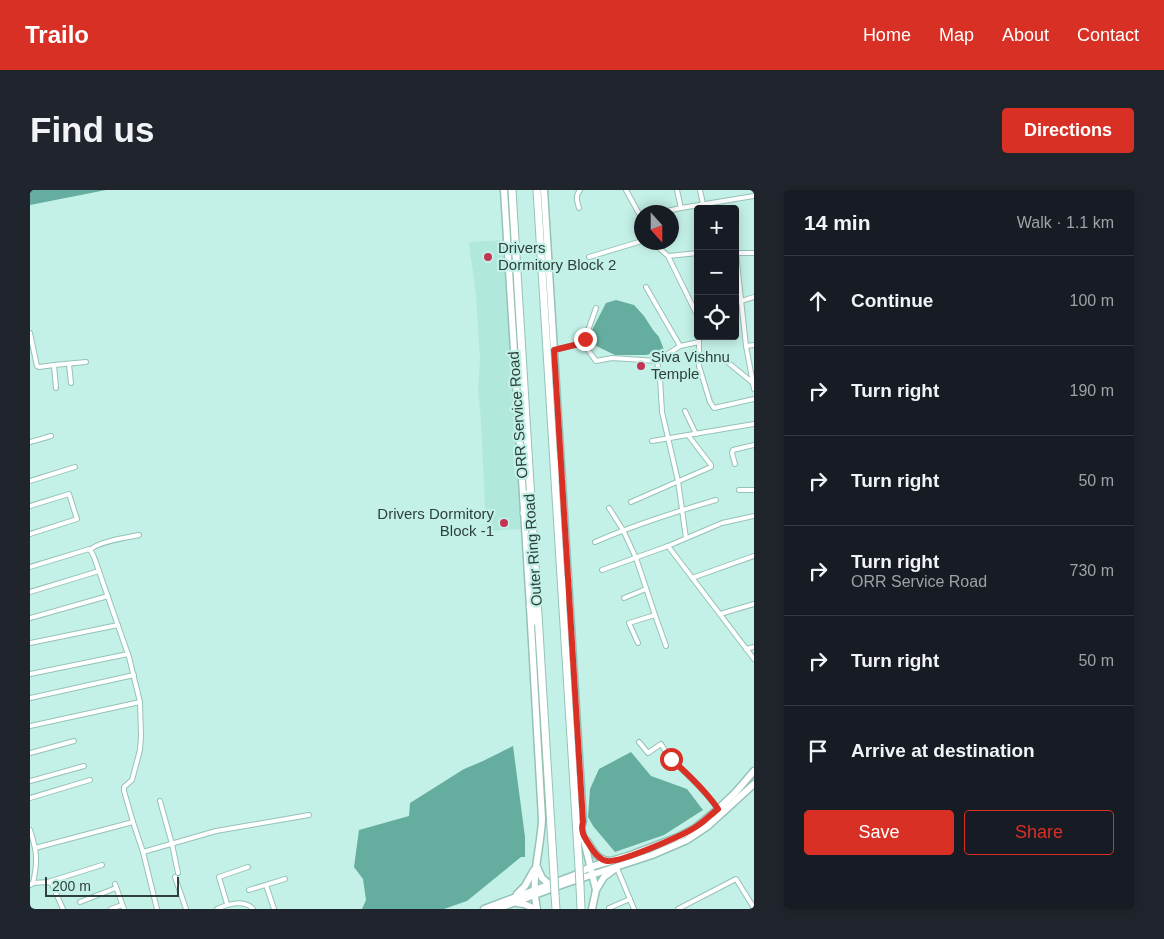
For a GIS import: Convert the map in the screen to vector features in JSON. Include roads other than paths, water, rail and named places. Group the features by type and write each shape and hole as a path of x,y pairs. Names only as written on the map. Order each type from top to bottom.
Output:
{"highway":[{"name":"Outer Ring Road","path":"512,190 556,909"},
{"name":"Outer Ring Road","path":"537,190 581,909"},
{"path":"553,456 562,480"},
{"path":"524,513 529,484"},
{"path":"562,602 568,578"},
{"path":"530,606 539,634"}],"main road":[{"name":"ORR Service Road","path":"504,190 542,818 536,864 536,909"},
{"path":"544,190 583,822 581,828 596,890"},
{"path":"535,892 590,867 628,856 678,837 695,828 735,793 754,771"},
{"path":"497,909 535,892 592,875 676,846 712,823 754,784"},
{"path":"583,835 596,855 603,860 610,861"},
{"path":"592,909 596,890 604,878 617,868 628,863"},
{"path":"536,864 540,875 550,884"},
{"path":"510,902 525,886 536,864"},
{"path":"484,909 510,902 524,904 536,909"}],"street":[{"path":"579,208 577,196 580,190"},
{"path":"626,190 634,205"},
{"path":"677,190 680,208 754,196"},
{"path":"700,190 702,204"},
{"path":"589,257 634,243"},
{"path":"662,250 668,256 694,309"},
{"path":"668,256 694,253"},
{"path":"739,253 754,253"},
{"path":"739,282 746,346 754,389"},
{"path":"646,287 680,346"},
{"path":"741,301 754,297"},
{"path":"583,343 596,308"},
{"path":"30,333 37,366 86,362"},
{"path":"583,343 596,360 612,358 657,361 680,346 699,342 699,366 710,402 714,408 754,399"},
{"path":"554,350 583,343"},
{"path":"746,346 754,344"},
{"path":"699,354 725,360 753,383"},
{"path":"657,361 662,412 678,481 686,538"},
{"path":"69,364 71,384"},
{"path":"54,365 56,388"},
{"path":"685,411 696,434"},
{"path":"652,441 754,424"},
{"path":"631,502 710,468 711,466 688,435"},
{"path":"30,442 51,436"},
{"path":"735,464 733,450 754,445"},
{"path":"30,481 75,467"},
{"path":"739,490 754,490"},
{"path":"30,506 69,494 77,519 30,534"},
{"path":"595,542 623,530 716,500"},
{"path":"609,508 623,530 636,558 666,646"},
{"path":"602,570 668,546 722,523 754,516"},
{"path":"30,567 90,550 94,546 139,535"},
{"path":"668,546 754,659"},
{"path":"90,550 128,654 140,702 140,750 132,780 124,788 124,792 143,852 157,909"},
{"path":"692,578 754,556"},
{"path":"30,592 99,571"},
{"path":"624,598 646,589"},
{"path":"30,618 108,596"},
{"path":"720,614 754,604"},
{"path":"638,643 629,623 655,615"},
{"path":"30,643 118,625"},
{"path":"746,649 754,647"},
{"path":"30,674 128,654"},
{"path":"30,698 134,675"},
{"path":"30,726 140,702"},
{"path":"30,753 74,741"},
{"path":"639,742 648,753 661,744 671,759 686,772 718,809"},
{"path":"30,781 84,766"},
{"path":"30,798 90,780"},
{"path":"160,800 186,909"},
{"path":"143,852 216,831 308,815"},
{"path":"35,848 133,822"},
{"path":"30,830 35,848 37,867 32,884 48,882 102,865"},
{"path":"227,904 219,877 248,867"},
{"path":"617,868 634,909"},
{"path":"249,890 285,879"},
{"path":"678,909 736,879 754,908"},
{"path":"48,882 52,884 63,909"},
{"path":"266,885 274,909"},
{"path":"80,902 115,886 123,907 111,909"},
{"path":"749,900 754,897"},
{"path":"609,908 630,899"},
{"path":"217,909 227,904 247,904 253,909"}],"place":[{"name":"Drivers Dormitory Block 2","path":"488,257"},
{"name":"Siva Vishnu Temple","path":"641,366"},
{"name":"Drivers Dormitory Block -1","path":"504,523"}]}
